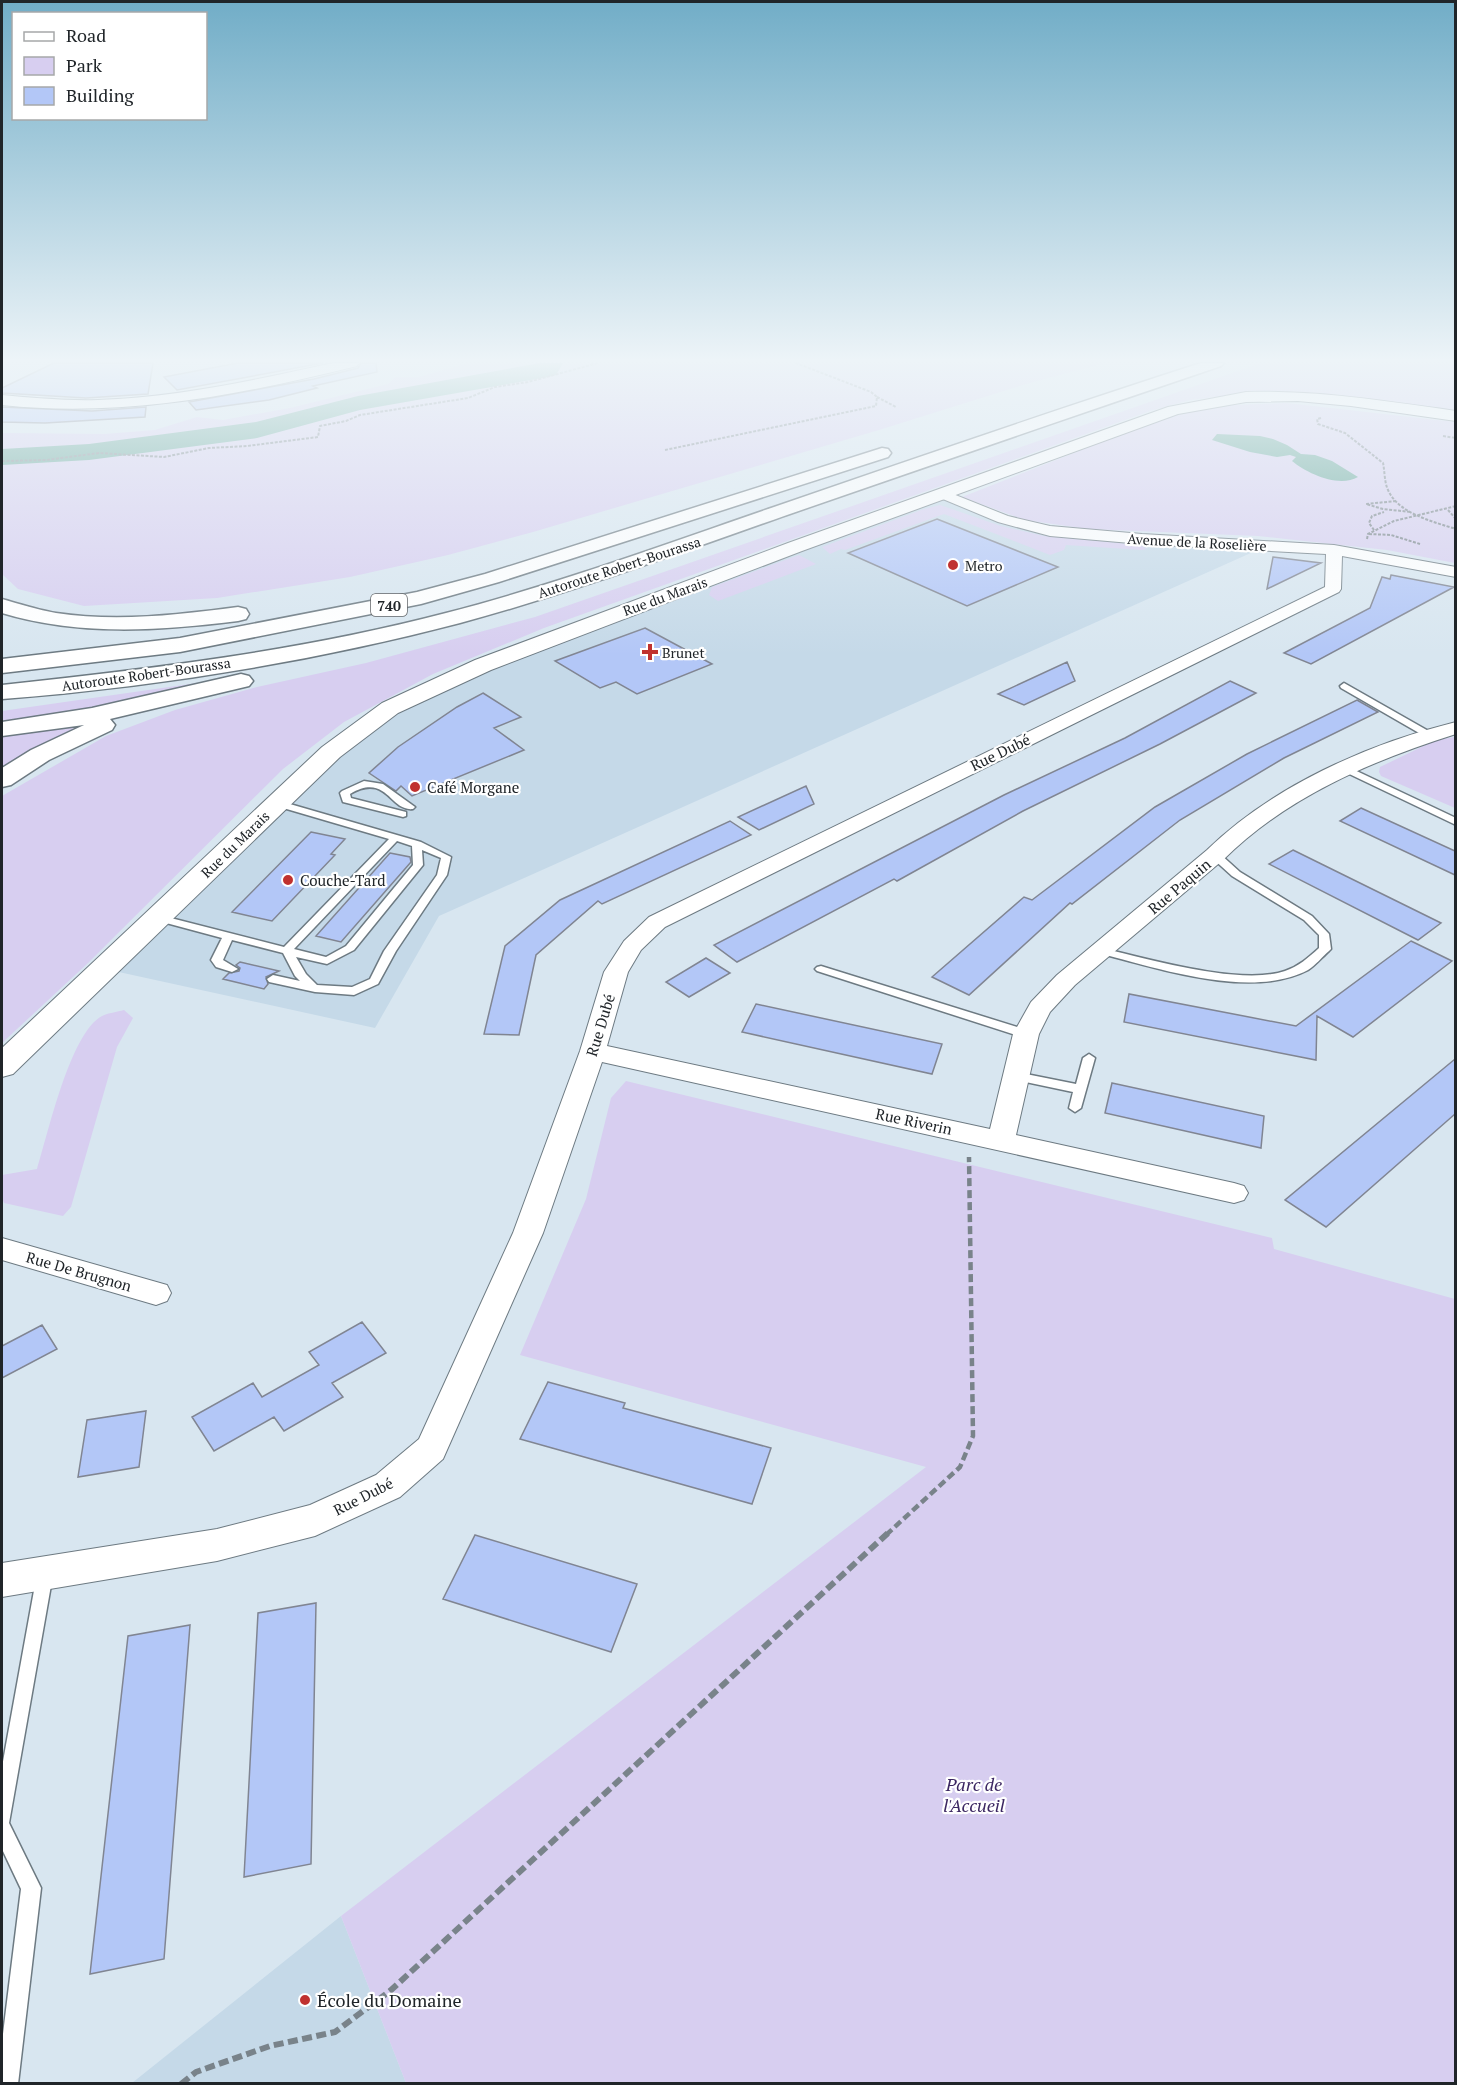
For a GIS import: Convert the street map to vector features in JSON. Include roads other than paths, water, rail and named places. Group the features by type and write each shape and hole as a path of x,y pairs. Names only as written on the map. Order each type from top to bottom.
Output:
{"highway":[{"name":"Autoroute Robert-Bourassa","path":"2,666 180,645 422,598 492,578 860,460"},
{"name":"Autoroute Robert-Bourassa","path":"2,692 121,679 284,654 450,619 570,585 929,460"},
{"path":"2,606 56,619 147,622 189,620 289,607 432,579 765,490"},
{"path":"2,729 160,702 486,619 521,609 570,585"},
{"path":"2,779 40,755 113,720 160,702"}],"street":[{"name":"Rue du Marais","path":"2,1066 331,752 390,708 545,640 1035,460"},
{"name":"Avenue de la Roselière","path":"943,494 1003,519 1050,531 1142,539 1334,550 1455,572"},
{"name":"Rue Dubé","path":"2,1580 217,1545 315,1520 388,1486 431,1449 528,1233 593,1051 616,972 632,946 657,922 872,813 1181,665 1333,589 1334,550"},
{"name":"Rue Paquin","path":"1001,1140 1026,1034 1040,1008 1066,980 1215,855 1231,836 1305,789 1346,769 1429,735 1455,728"},
{"name":"Rue Riverin","path":"593,1051 1234,1192"},
{"name":"Rue De Brugnon","path":"2,1250 156,1293"}],"lane":[{"path":"1344,686 1429,735"},
{"path":"1346,769 1455,822"},
{"path":"370,783 382,786 407,810 357,805 346,800 345,793 355,786 370,783"},
{"path":"273,979 315,988 354,991 374,981 390,951 442,875 446,857 417,844 276,803"},
{"path":"287,950 395,838"},
{"path":"159,918 327,961 350,948 418,865 417,844"},
{"path":"1102,951 1227,978 1261,978 1282,975 1304,968 1325,949 1324,934 1308,918 1236,874 1215,855"},
{"path":"228,937 217,960 220,965 232,969"},
{"path":"287,950 302,976 315,988"},
{"path":"820,969 1026,1034"},
{"path":"1075,1108 1089,1058"},
{"path":"1016,1076 1080,1089"},
{"path":"2,1817 45,1573"},
{"path":"2,1829 31,1888 7,2084"}],"place":[{"name":"Metro","path":"953,565"},
{"name":"Brunet","path":"650,652"},
{"name":"Café Morgane","path":"415,787"},
{"name":"Couche-Tard","path":"288,880"},
{"name":"École du Domaine","path":"305,2000"}],"park label":[{"name":"Parc de l'Accueil","path":"974,1794"}]}
